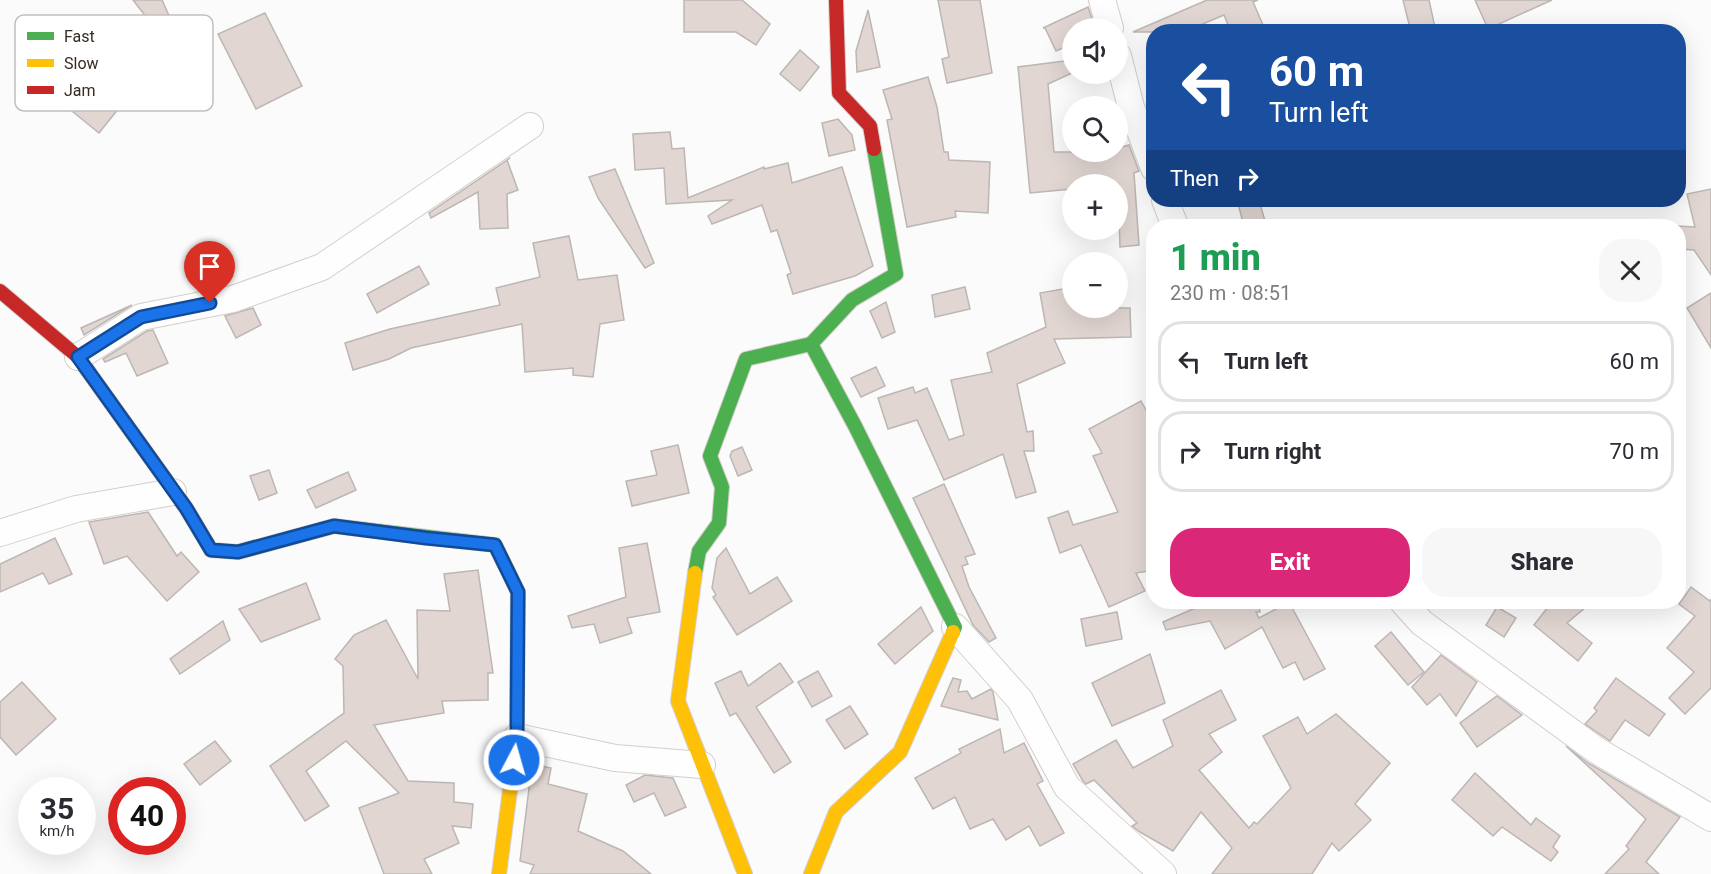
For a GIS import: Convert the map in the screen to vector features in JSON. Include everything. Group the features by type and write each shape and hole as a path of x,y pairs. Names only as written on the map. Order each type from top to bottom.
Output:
{"street":[{"path":"746,874 678,701 699,552 719,523 722,487 710,456 746,359 811,344 852,300 897,274 870,126 839,93 836,0"},
{"path":"1102,0 1107,18"},
{"path":"1125,84 1146,147"},
{"path":"78,357 141,317 233,299 322,267 530,126"},
{"path":"0,291 78,357 186,508 211,550 238,552 334,526 495,545 518,592 517,737 499,874"},
{"path":"811,344 855,426 955,627 1020,700 1068,787 1163,874"},
{"path":"0,533 76,509 173,492"},
{"path":"1409,609 1422,623 1596,750 1711,818"},
{"path":"812,874 836,812 900,752 955,627"},
{"path":"517,737 615,758 702,765"}],"building":[{"path":"133,0 162,0 169,15 145,15"},
{"path":"684,0 742,0 770,24 756,45 736,32 684,32"},
{"path":"938,0 980,0 992,73 947,83 942,59 949,57"},
{"path":"1207,0 1258,0 1253,2 1263,24 1228,24 1224,15 1203,24 1152,24"},
{"path":"1403,0 1429,0 1434,24 1409,24"},
{"path":"1475,0 1552,0 1499,24 1486,24"},
{"path":"1088,7 1092,18 1064,18"},
{"path":"868,10 880,67 857,72 856,51"},
{"path":"265,13 302,86 256,109 218,34"},
{"path":"1062,19 1062,48 1056,51 1043,28"},
{"path":"1146,26 1146,32 1133,32"},
{"path":"800,50 819,67 800,91 780,74"},
{"path":"1062,61 1062,78 1048,84 1054,152 1062,152 1062,162 1128,162 1129,145 1139,171 1134,173 1139,245 1120,247 1120,240 1128,240 1128,174 1062,174 1062,190 1030,193 1018,67"},
{"path":"928,77 937,107 944,152 948,152 949,160 990,162 988,213 955,211 956,217 907,227 887,120 892,119 883,90"},
{"path":"72,111 117,111 99,133"},
{"path":"838,119 852,135 855,150 829,156 822,123"},
{"path":"670,132 672,149 684,148 688,198 764,167 764,169 788,163 792,183 842,167 873,266 855,276 793,294 787,275 791,273 777,230 771,232 762,205 712,224 708,216 732,200 666,204 664,168 635,170 633,134"},
{"path":"507,160 518,190 507,194 508,228 480,229 478,192 431,218 429,213"},
{"path":"615,169 654,263 645,268 598,198 589,177"},
{"path":"1711,189 1711,275 1694,250 1686,250 1686,226 1695,227 1687,194"},
{"path":"1239,207 1261,207 1264,219 1242,219"},
{"path":"569,236 578,280 617,275 624,320 600,324 593,377 573,375 573,368 525,372 522,324 411,348 389,359 353,370 345,343 390,329 500,305 496,288 540,277 533,243"},
{"path":"419,266 429,284 377,313 367,294"},
{"path":"965,287 970,309 935,317 932,295"},
{"path":"1062,289 1062,318 1128,318 1128,308 1130,308 1131,337 1054,339 1065,363 1017,384 1027,432 1033,431 1034,451 1024,451 1036,492 1016,498 1003,454 944,480 917,420 888,429 878,398 913,387 915,393 927,388 949,440 964,435 951,380 992,372 987,353 1046,327 1040,293"},
{"path":"1711,293 1711,348 1687,308"},
{"path":"886,302 895,332 882,338 870,311"},
{"path":"132,305 84,335 81,328"},
{"path":"253,308 261,325 236,338 225,316"},
{"path":"153,330 168,363 137,376 126,353 105,362 103,359 147,331"},
{"path":"876,367 885,386 861,397 851,378"},
{"path":"1141,401 1146,410 1146,571 1136,573 1145,591 1109,607 1081,545 1060,553 1048,518 1068,511 1073,525 1118,512 1093,456 1102,453 1089,429"},
{"path":"678,445 689,493 632,506 626,481 657,475 651,451"},
{"path":"742,447 752,470 738,476 730,456 732,451"},
{"path":"269,470 277,493 259,500 250,476"},
{"path":"348,472 356,490 316,508 307,490"},
{"path":"944,484 975,554 965,557 968,564 962,566 969,587 996,638 989,642 973,625 913,498"},
{"path":"148,512 177,556 181,552 199,572 167,601 127,556 104,564 89,522"},
{"path":"55,538 72,574 49,584 43,573 0,592 0,564"},
{"path":"647,543 660,612 627,618 632,633 600,643 594,624 572,628 568,616 626,597 619,548"},
{"path":"726,548 750,594 777,577 792,601 737,635 713,597 716,595 712,588 717,558"},
{"path":"478,570 493,673 488,673 488,700 442,701 444,713 374,725 408,781 454,783 454,802 473,804 471,828 452,826 459,843 424,859 432,874 384,874 359,808 399,793 346,741 306,771 329,806 305,821 270,766 344,713 343,666 335,659 354,635 386,620 418,679 417,610 450,611 444,574"},
{"path":"306,583 320,619 261,642 239,609"},
{"path":"1691,587 1710,601 1711,599 1711,688 1685,714 1669,698 1694,672 1667,648 1695,616 1686,609 1686,594"},
{"path":"921,607 933,631 895,664 878,644"},
{"path":"1193,609 1260,609 1260,612 1256,612 1259,618 1276,609 1293,609 1325,669 1304,680 1295,662 1283,668 1262,627 1225,649 1210,621 1166,630 1163,622"},
{"path":"1496,609 1500,609 1516,618 1504,637 1486,625"},
{"path":"1547,609 1584,609 1567,623 1592,643 1578,661 1534,625"},
{"path":"1117,612 1122,639 1086,646 1081,619"},
{"path":"223,621 230,640 180,674 170,659"},
{"path":"1391,632 1424,672 1408,685 1375,646"},
{"path":"1150,654 1165,703 1112,726 1092,683"},
{"path":"1441,655 1477,682 1456,716 1440,694 1427,705 1412,687"},
{"path":"780,663 793,682 756,707 791,762 774,773 736,713 730,716 715,683 741,671 748,686"},
{"path":"818,671 832,696 812,707 798,682"},
{"path":"953,678 961,680 958,692 967,691 972,699 991,689 998,720 941,706"},
{"path":"1616,678 1665,714 1649,736 1625,720 1610,741 1585,724 1597,711 1594,708"},
{"path":"22,682 56,719 16,755 0,737 0,702"},
{"path":"1221,690 1236,720 1209,734 1222,752 1199,770 1249,828 1254,822 1257,824 1291,788 1263,736 1298,717 1307,734 1336,714 1390,763 1355,804 1371,820 1339,851 1332,843 1312,874 1212,874 1232,848 1201,812 1173,851 1132,826 1137,823 1094,780 1086,784 1073,764 1116,740 1133,768 1173,746 1163,720"},
{"path":"1497,696 1522,715 1477,747 1460,723"},
{"path":"850,706 868,734 845,749 826,720"},
{"path":"1000,729 1004,753 1024,743 1043,781 1037,784 1064,833 1040,846 1029,826 1006,840 993,819 970,829 955,797 933,809 915,778 961,753 959,749"},
{"path":"215,741 231,761 200,785 184,764"},
{"path":"1566,746 1588,763 1680,817 1646,862 1659,874 1605,874 1629,849 1626,846 1646,819"},
{"path":"532,764 551,768 548,784 587,794 578,831 623,851 651,874 530,874 534,865 520,861"},
{"path":"1475,773 1531,825 1536,818 1560,836 1553,847 1558,852 1551,861 1502,827 1493,836 1452,800"},
{"path":"645,775 673,778 686,807 665,816 654,793 634,802 626,785"}],"traffic: fast":[{"path":"874,149 896,274 852,300 811,344 855,426 955,627 953,632"},
{"path":"695,573 699,551 719,523 722,487 710,456 746,359 811,344"},
{"path":"207,543 211,550 238,552 334,526 495,545 518,592 517,706"}],"traffic: slow":[{"path":"695,573 678,701 745,874"},
{"path":"811,874 836,812 900,752 953,632"},
{"path":"499,874 517,737 517,706"}],"traffic: jam":[{"path":"836,0 839,93 870,126 874,149"},
{"path":"0,291 78,357 186,508 207,543"}],"route":[{"path":"210,303 141,317 78,357 186,508 211,550 238,552 334,526 495,545 518,592 517,737 514,760"}]}
